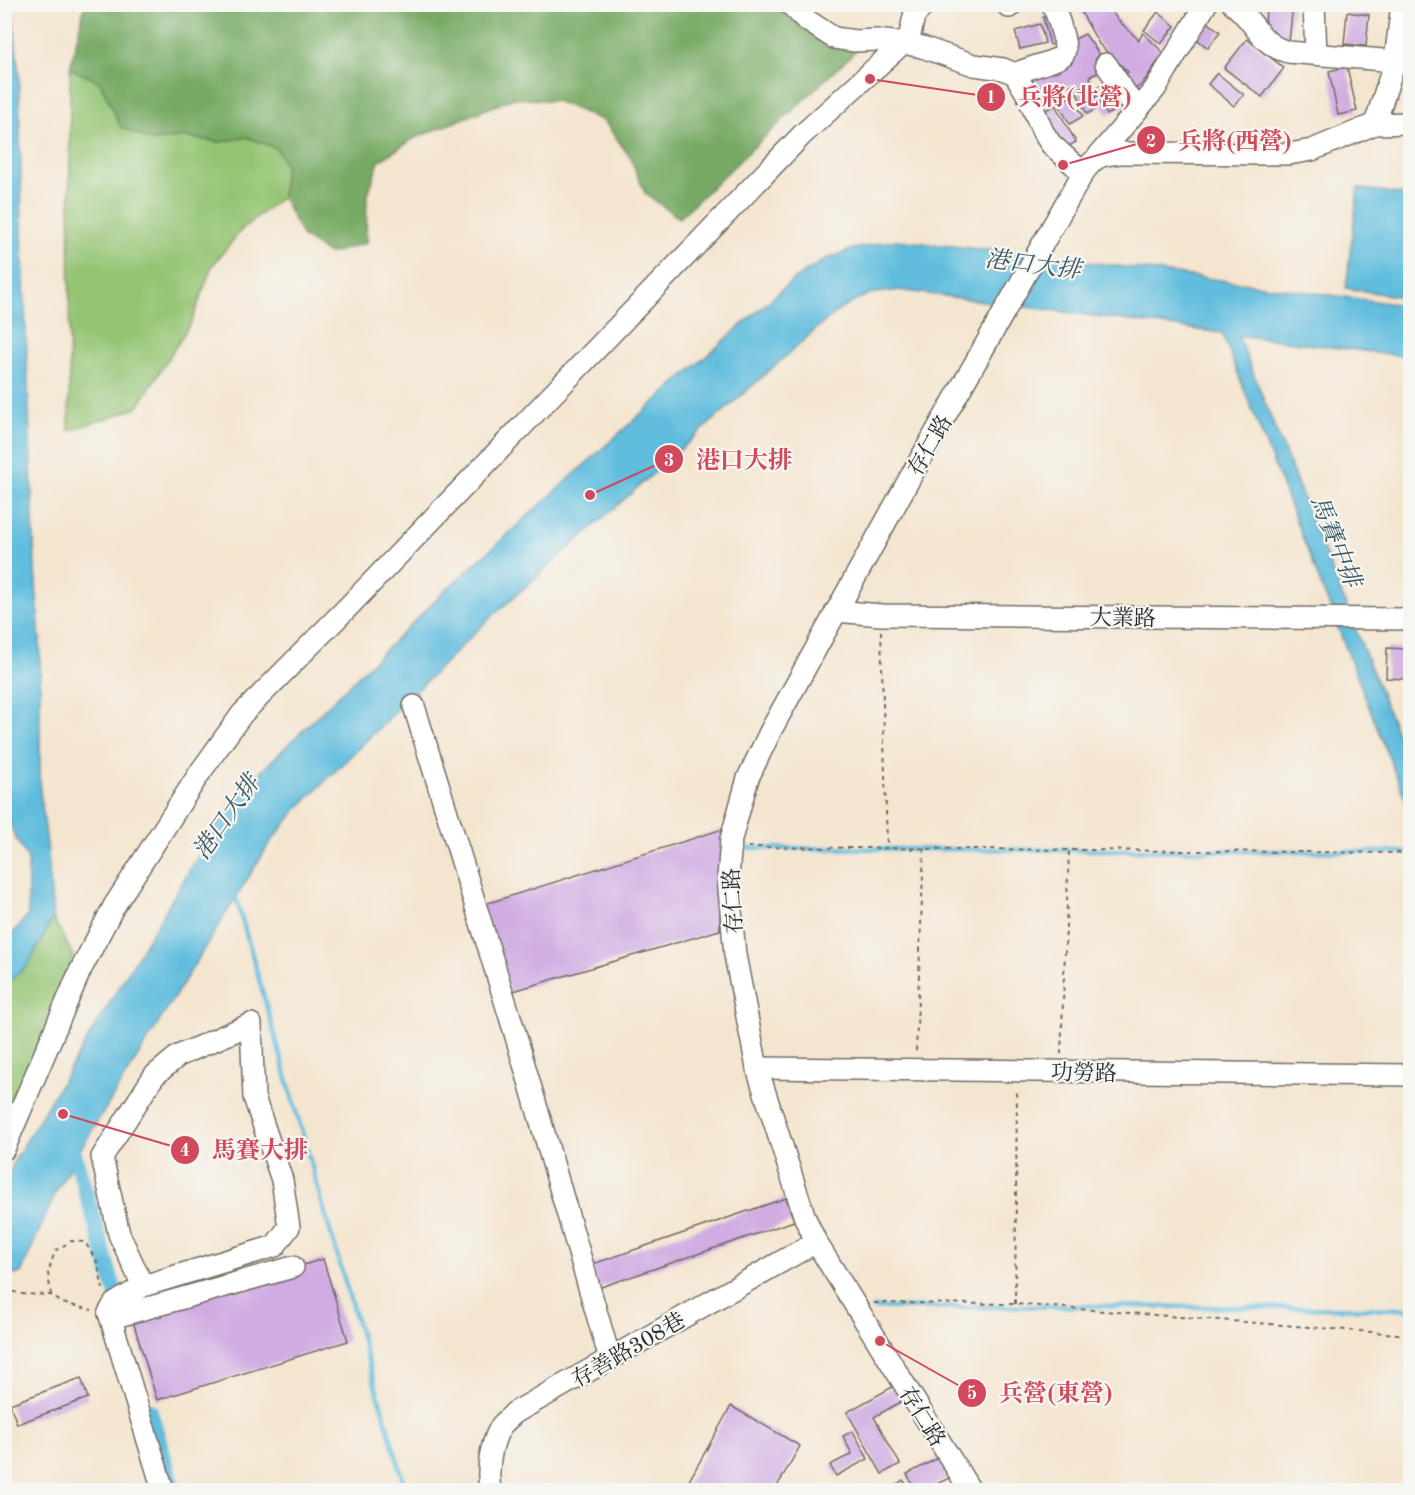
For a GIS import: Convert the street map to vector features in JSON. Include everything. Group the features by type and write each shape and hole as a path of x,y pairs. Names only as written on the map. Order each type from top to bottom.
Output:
{"street":[{"path":"790,4 806,19 834,38 903,43 922,47 974,65 1003,69 1015,74 1051,144 1083,173 1155,89 1206,4"},
{"path":"4,1149 80,971 114,906 201,771 242,714 351,605 802,135 903,43 910,35 914,16 925,4"},
{"path":"1233,4 1242,11 1266,42 1275,49 1395,61"},
{"path":"1314,4 1316,54"},
{"path":"1375,124 1395,61 1402,4"},
{"path":"1015,74 1029,67 1061,58 1065,53 1059,8"},
{"path":"1106,63 1136,110"},
{"path":"1099,156 1122,153 1289,154 1312,150 1375,124 1410,123"},
{"name":"存仁路","path":"967,1490 816,1242 795,1190 757,1068 735,955 728,878 731,839 748,778 771,730 916,467 1083,173"},
{"name":"大業路","path":"836,611 881,615 1410,620"},
{"path":"414,706 514,1030 610,1359"},
{"path":"142,1286 119,1234 102,1157 154,1076 178,1056 251,1024 254,1097 282,1180 289,1227 275,1246 142,1286 114,1304 109,1313 163,1491"},
{"name":"功勞路","path":"757,1068 1410,1076"},
{"name":"存善路308巷","path":"490,1491 488,1478 492,1449 501,1426 514,1413 816,1242"},
{"path":"109,1313 119,1316 293,1267"}],"path":[{"path":"881,615 887,847"},
{"path":"745,847 1410,853"},
{"path":"916,1069 924,848"},
{"path":"1061,1072 1070,849"},
{"path":"1015,1304 1018,1071"},
{"path":"4,1288 20,1294 51,1295 62,1303 109,1313 97,1262 85,1242 71,1241 55,1251 48,1274 51,1295"},
{"path":"874,1303 1015,1304 1410,1335"}],"green space":[{"path":"85,4 778,4 791,20 866,41 679,218 645,193 630,157 604,121 556,101 514,98 415,138 379,161 367,197 366,243 329,254 303,237 282,197 285,165 276,148 246,137 219,142 186,137 152,141 121,127 100,82 70,68"},
{"path":"70,68 100,82 121,127 152,141 186,137 219,142 247,137 276,148 285,165 282,197 243,228 212,266 192,321 137,408 69,431"},
{"path":"53,918 73,955 67,984 5,1133 5,985 28,965"}],"water":[{"path":"4,5 12,5 19,76 22,231 35,569 40,642 40,791 53,918 28,965 5,985 5,943 28,915 28,859 15,837 4,809"},
{"path":"1358,188 1410,196 1410,298 1346,288"},
{"path":"896,240 1052,257 1410,306 1410,357 1238,335 1410,766 1410,811 1222,333 899,290 869,294 843,307 822,324 488,620 296,810 269,844 81,1148 56,1192 21,1273 15,1275 5,1271 5,1188 14,1161 220,820 249,783 446,590 793,280 824,260 853,249"}],"building":[{"path":"1086,4 1106,4 1118,20 1139,40 1143,33 1164,53 1142,84 1133,91 1122,78 1128,72 1099,44 1080,10"},
{"path":"1266,4 1293,4 1289,42 1265,33"},
{"path":"1158,12 1175,26 1161,44 1144,30"},
{"path":"1347,12 1369,15 1366,46 1344,44"},
{"path":"1054,15 1061,43 1050,45 1043,17"},
{"path":"1205,20 1220,32 1208,48 1193,36"},
{"path":"1040,24 1045,43 1020,49 1015,31"},
{"path":"1085,34 1109,68 1090,76 1091,82 1075,90 1074,84 1053,89 1054,97 1038,103 1031,72 1072,63 1068,43"},
{"path":"1247,39 1284,68 1262,97 1224,68"},
{"path":"1347,67 1357,111 1338,115 1329,71"},
{"path":"1217,73 1244,95 1234,106 1208,84"},
{"path":"1111,79 1125,105 1107,115 1093,89"},
{"path":"1090,86 1100,107 1087,114 1077,93"},
{"path":"1071,96 1083,116 1070,124 1058,103"},
{"path":"1055,105 1076,142 1065,148 1044,111"},
{"path":"1387,648 1407,649 1406,679 1386,678"},
{"path":"726,828 720,873 720,930 510,992 482,905"},
{"path":"786,1198 794,1221 598,1288 590,1265"},
{"path":"323,1259 348,1341 157,1400 132,1318"},
{"path":"81,1378 88,1398 17,1424 10,1404"},
{"path":"896,1385 904,1400 874,1417 900,1464 882,1474 847,1412"},
{"path":"731,1406 800,1446 775,1490 689,1490 685,1488"},
{"path":"853,1431 868,1459 836,1476 830,1465 852,1454 843,1436"},
{"path":"942,1456 953,1476 925,1490 915,1490 907,1474"},
{"path":"903,1480 911,1490 889,1490"}],"waterway":[{"path":"744,848 1410,852"},
{"path":"236,898 406,1490"},
{"path":"70,1139 117,1297"},
{"path":"873,1308 1094,1306 1410,1309"},
{"path":"150,1410 174,1490"}],"place":[{"name":"兵將(北營)","path":"870,79"},
{"name":"兵將(西營)","path":"1063,165"},
{"name":"港口大排","path":"590,495"},
{"name":"馬賽大排","path":"63,1114"},
{"name":"兵營(東營)","path":"880,1341"}],"water label":[{"name":"馬賽中排","path":"1336,541"}]}
